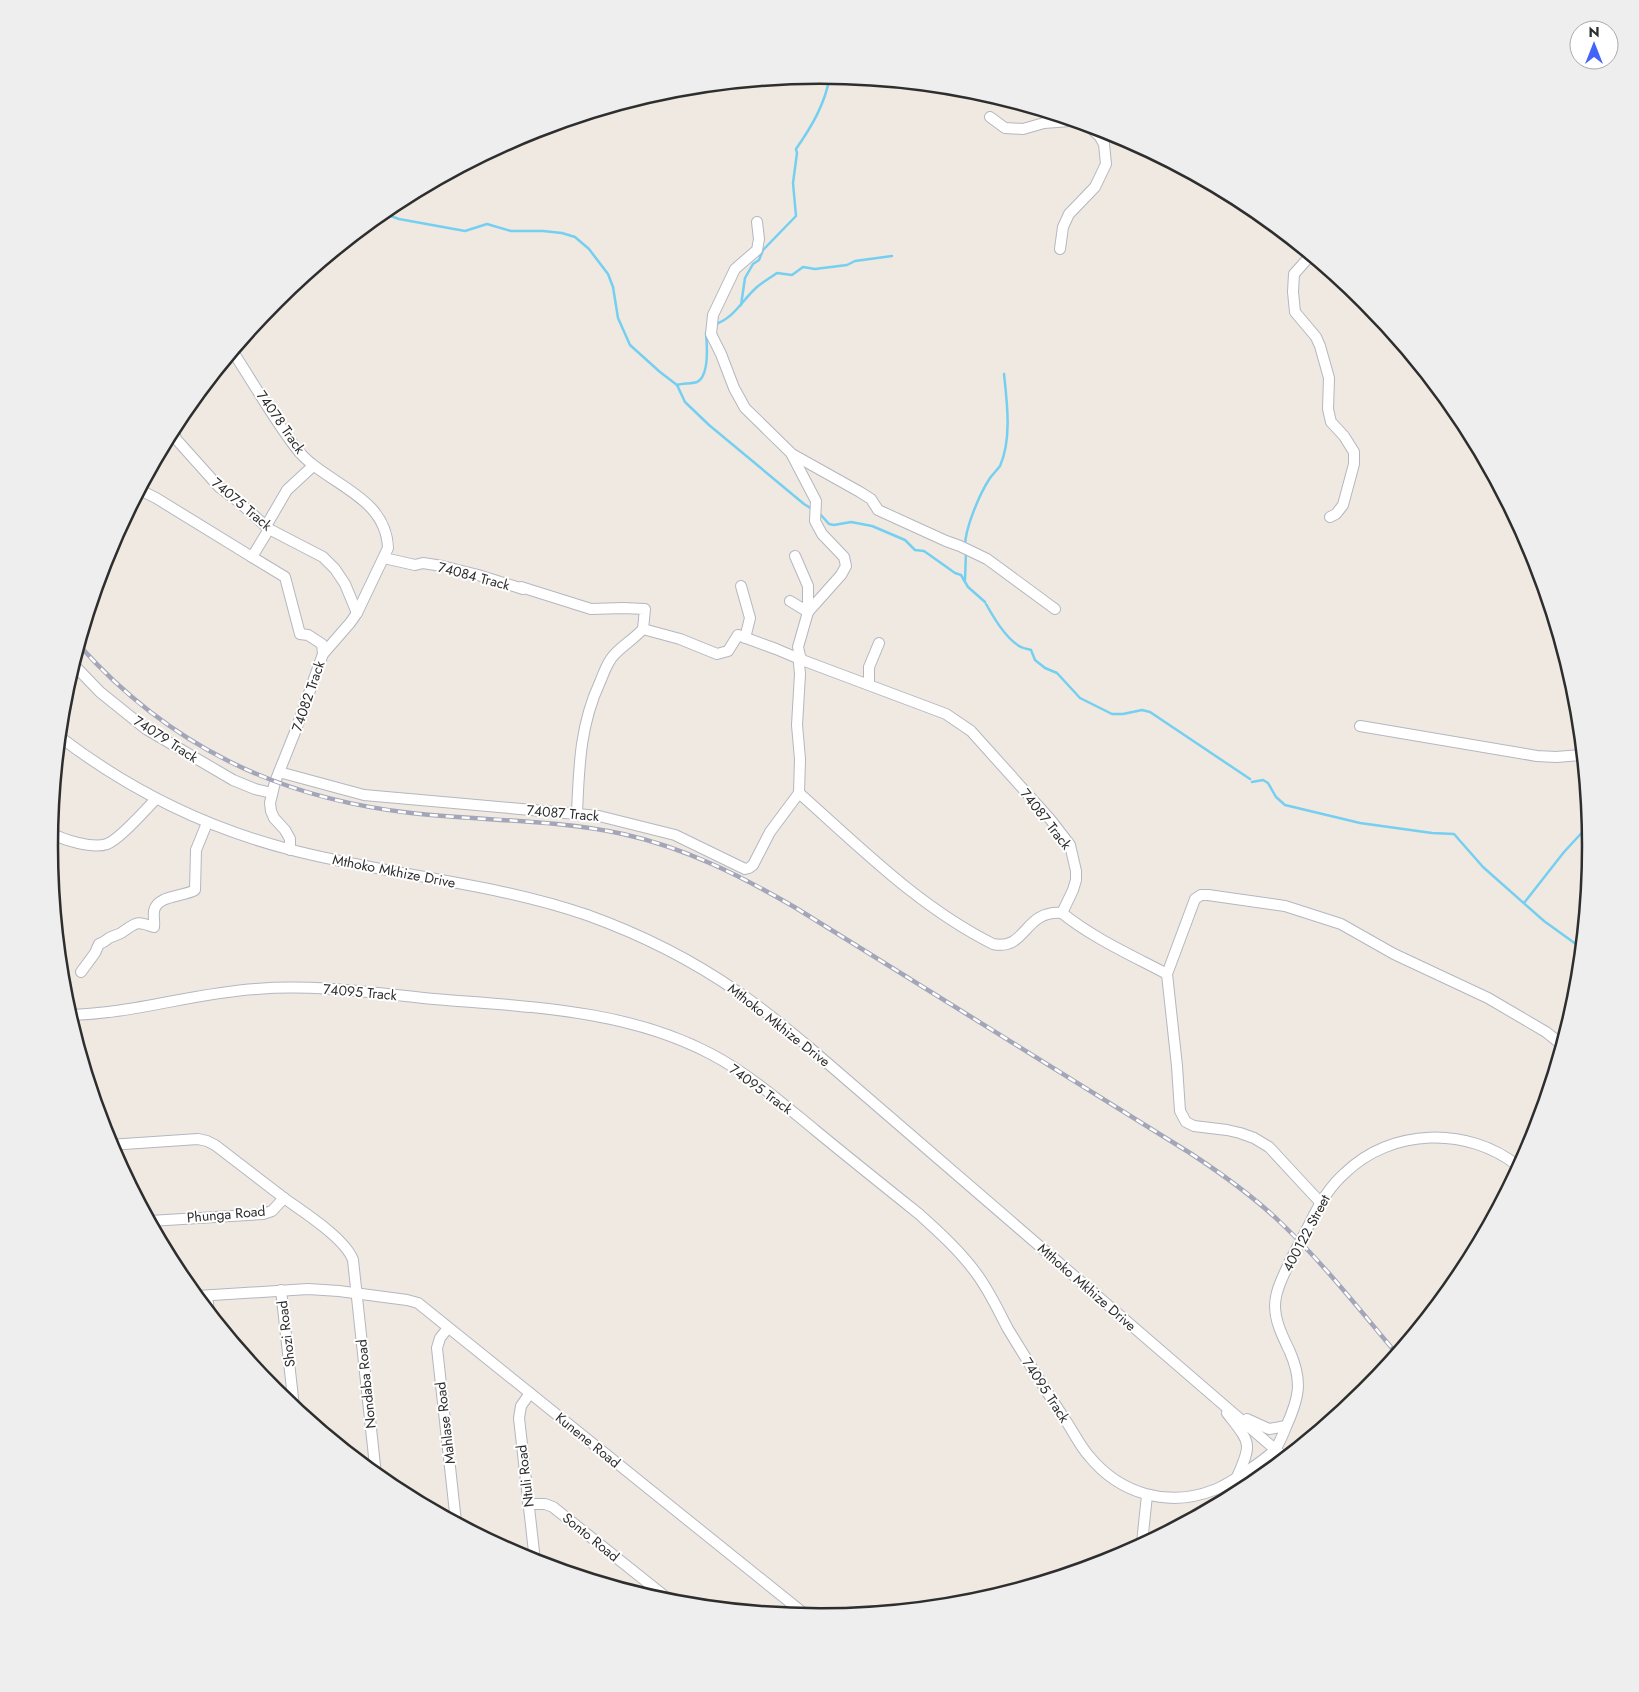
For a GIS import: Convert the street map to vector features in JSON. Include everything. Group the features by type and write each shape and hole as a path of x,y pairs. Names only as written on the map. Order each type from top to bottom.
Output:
{"street":[{"path":"990,117 1005,128 1023,129 1044,123 1060,123"},
{"path":"1060,249 1064,227 1069,214 1095,187 1106,164 1104,144 1101,138"},
{"path":"758,222 759,239 757,250 735,269 713,315 711,334 722,354 734,388 745,408 792,454 871,499 878,510 987,559 1055,608"},
{"path":"1306,260 1294,274 1295,312 1316,338 1320,346 1328,378 1328,409 1331,422 1344,436 1354,452 1354,464 1343,505 1330,518"},
{"name":"74078 Track","path":"236,357 297,449 313,466 354,492 367,503 381,524"},
{"name":"74075 Track","path":"177,437 219,487 240,502 268,527 323,558 335,569 345,584 357,612"},
{"path":"792,454 816,501 815,521 822,534 844,557 846,566 841,575 808,612"},
{"path":"252,557 287,490 313,466"},
{"path":"145,492 285,577 300,634 308,635 322,644 323,654"},
{"name":"74082 Track","path":"290,850 290,839 271,811 272,793 323,654 357,612 384,558 388,548 388,539 381,524"},
{"path":"795,556 808,586 808,612 798,647 802,660 800,663 797,725 800,793 875,862 926,903 993,944 1006,945 1012,943 1040,916 1050,912 1062,913 1102,940 1166,974"},
{"name":"74084 Track","path":"384,558 415,565 423,563 478,575 591,609 645,609 643,629"},
{"path":"577,813 581,741 591,703 611,660 643,629 680,639 717,654 728,651 738,636 745,638 750,618 741,586"},
{"path":"790,601 808,612"},
{"name":"74087 Track","path":"745,638 946,714 957,720 977,737 1050,819 1070,845 1076,871 1073,890 1062,913"},
{"path":"869,684 869,667 879,643"},
{"name":"74079 Track","path":"78,669 100,692 146,729 233,780 255,789 272,793"},
{"path":"1360,726 1537,756 1576,755"},
{"name":"Mthoko Mkhize Drive","path":"65,741 117,777 156,799 207,823 247,838 290,850 545,903 587,915 636,935 709,973 766,1012 810,1048 1280,1453"},
{"path":"64,748 72,747"},
{"name":"74087 Track","path":"279,772 364,795 599,816 675,836 745,869 752,865 770,832 800,793"},
{"path":"58,837 100,845 106,844 128,827 156,799"},
{"path":"81,972 99,944 106,942 110,937 122,933 132,924 143,923 154,927 154,909 157,904 168,898 195,890 196,850 207,823"},
{"path":"1320,1202 1269,1146 1240,1133 1194,1126 1183,1118 1180,1111 1176,1057 1166,974 1195,899 1201,895 1285,906 1342,924 1394,954 1488,998 1546,1032 1557,1040"},
{"name":"74095 Track","path":"76,1014 119,1010 254,989 293,987 578,1012 618,1020 677,1038 711,1054 741,1072 775,1097 918,1214 951,1244 977,1274 1037,1379 1087,1455 1103,1472 1115,1481 1131,1490 1147,1494 1163,1497 1184,1497 1209,1492 1222,1487 1276,1449"},
{"name":"400122 Street","path":"1276,1449 1299,1393 1296,1368 1279,1327 1275,1305 1279,1287 1320,1202 1336,1182 1359,1160 1378,1150 1412,1139 1451,1138 1471,1142 1497,1152 1512,1162"},
{"name":"Phunga Road","path":"119,1144 198,1139 207,1141 215,1145 284,1198 272,1211 263,1214 157,1221"},
{"path":"284,1198 342,1243 350,1252 353,1260 356,1294"},
{"name":"Kunene Road","path":"205,1296 321,1289 418,1303 797,1607"},
{"name":"Shozi Road","path":"281,1290 293,1396"},
{"name":"Nondaba Road","path":"356,1294 375,1465"},
{"name":"Mahlase Road","path":"448,1328 440,1338 437,1348 455,1515"},
{"name":"Ntuli Road","path":"530,1393 521,1406 519,1418 534,1552"},
{"path":"1210,1393 1242,1432 1248,1444 1246,1457 1236,1478"},
{"path":"1233,1412 1269,1429 1286,1426"},
{"path":"1222,1487 1253,1473"},
{"path":"1143,1535 1147,1494"},
{"name":"Sonto Road","path":"528,1504 545,1504 553,1507 657,1590"}],"waterway":[{"path":"741,305 745,278 753,264 759,260 763,250 796,216 793,183 796,149 817,114 828,84"},
{"path":"390,216 465,231 487,224 511,231 543,231 562,233 575,237 589,249 608,274 613,287 618,318 630,345 677,385 685,402 709,425 812,509"},
{"path":"716,324 734,312 757,287 777,273 792,275 803,267 815,269 892,256"},
{"path":"677,385 695,383 701,379 706,367 706,333 708,330"},
{"path":"965,546 970,521 978,501 990,478 1000,466 1004,455 1008,420 1004,374"},
{"path":"820,514 829,524 851,522 872,526 905,540 915,550 924,551 955,573 961,575 968,587 985,602"},
{"path":"965,580 966,551"},
{"path":"986,604 1009,638 1020,647 1031,650 1035,660 1045,668 1057,673 1080,698 1112,714 1142,710 1150,712 1250,779"},
{"path":"1252,782 1263,780 1268,783 1276,797 1285,805 1360,823 1432,833 1454,834 1483,867 1544,921 1575,943"},
{"path":"1524,903 1581,833"}],"railway":[{"path":"83,649 114,681 150,712 189,739 229,761 271,780 316,795 362,806 438,816 570,826 623,834 691,855 755,885 796,908 1190,1153 1225,1177 1259,1204 1296,1238 1340,1286 1392,1348"}]}
